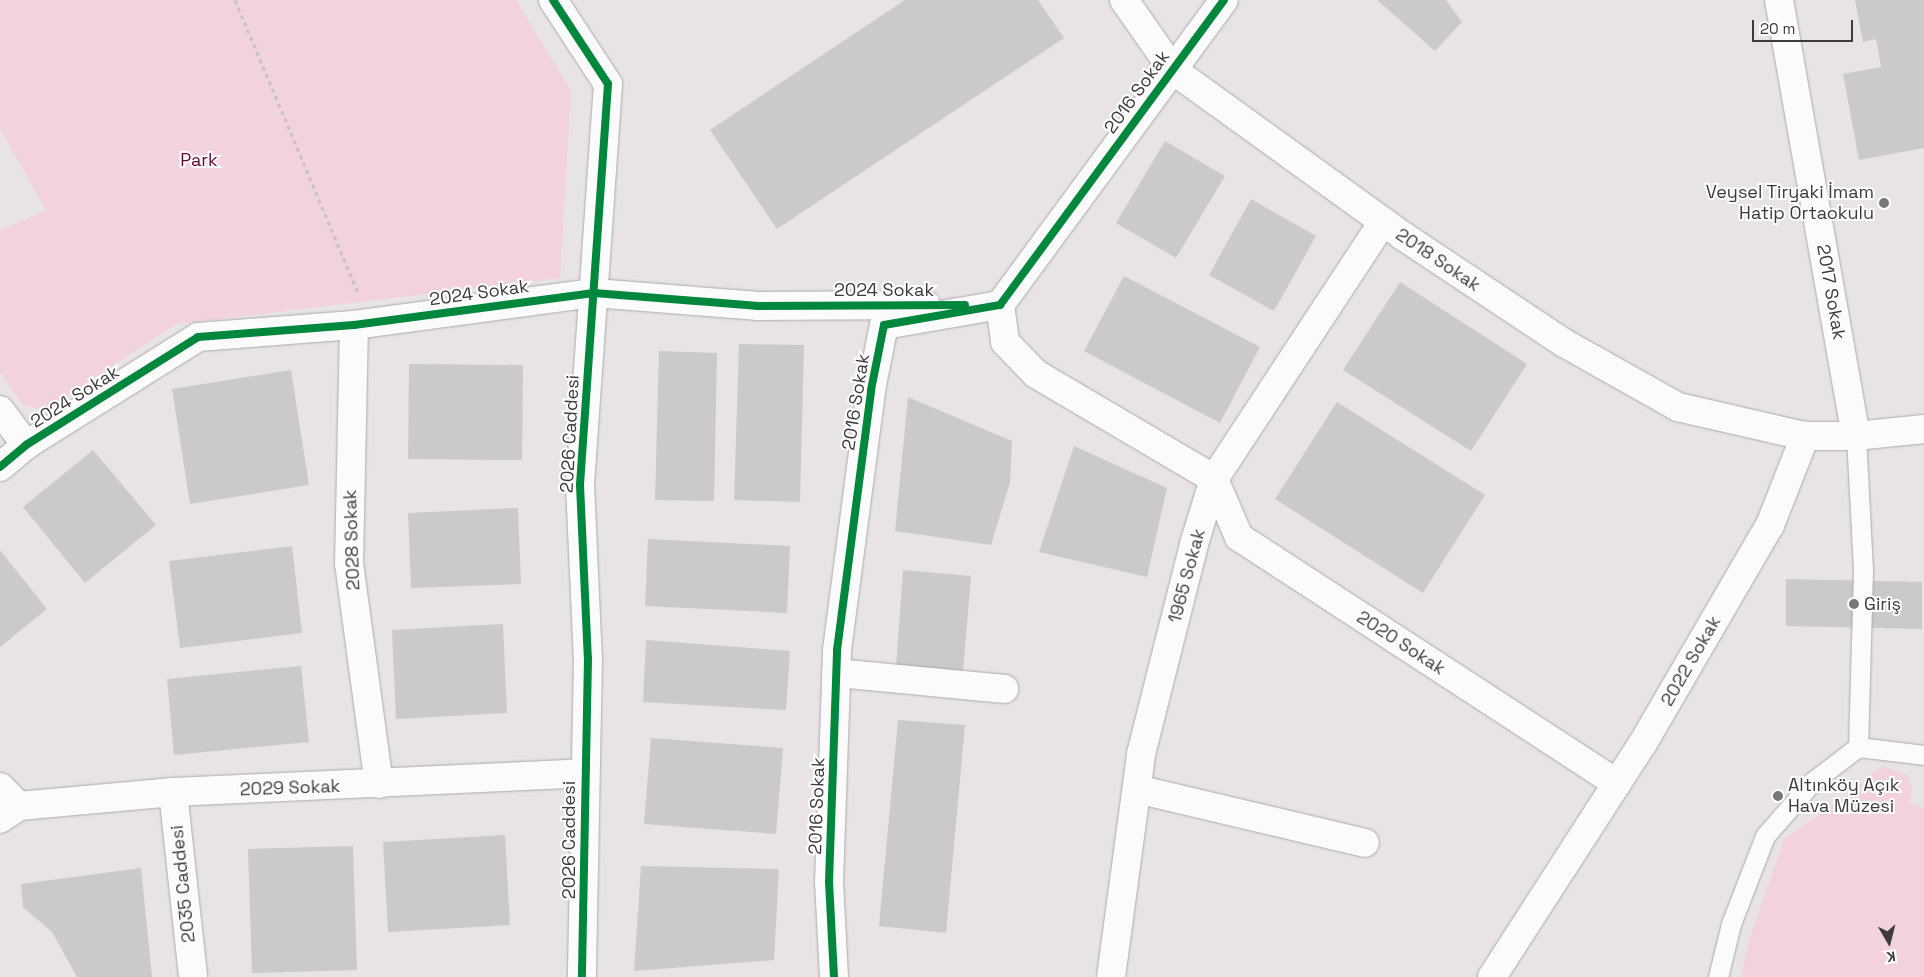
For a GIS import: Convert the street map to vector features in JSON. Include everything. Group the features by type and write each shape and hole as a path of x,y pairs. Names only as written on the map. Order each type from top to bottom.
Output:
{"street":[{"name":"2026 Caddesi","path":"553,0 608,84 580,485 588,658 584,773 587,814 582,977"},
{"name":"2018 Sokak","path":"1124,0 1172,70 1383,222 1564,343 1678,407 1805,436"},
{"name":"2016 Sokak","path":"834,977 828,882 836,673 871,390 884,326 1000,305 1224,0"},
{"name":"2017 Sokak","path":"1779,0 1856,436"},
{"name":"1965 Sokak","path":"1111,977 1144,745 1194,544 1214,479 1383,222"},
{"name":"2024 Sokak","path":"0,467 26,445 198,337 354,325 594,293 758,306 1000,305"},
{"path":"1000,305 1006,342 1036,374 1214,479"},
{"name":"2028 Sokak","path":"354,325 349,563 379,784"},
{"path":"0,410 26,445"},
{"path":"1805,436 1856,436 1924,429"},
{"name":"2022 Sokak","path":"1492,977 1617,783 1770,525 1805,436"},
{"name":"2020 Sokak","path":"1214,479 1239,537 1617,783"},
{"path":"836,673 1004,689"},
{"name":"2029 Sokak","path":"9,813 173,792 379,784 584,773"},
{"path":"0,787 9,813"},
{"path":"1137,789 1365,842"},
{"name":"2035 Caddesi","path":"173,792 193,977"}],"lane":[{"path":"1856,436 1863,570 1858,747"},
{"path":"1718,977 1731,924 1765,836 1812,782 1858,747 1924,755"}],"path":[{"path":"235,0 358,294 354,325"}],"green space":[{"name":"Park","path":"0,0 516,0 571,91 560,278 176,324 44,411 22,404 0,372 0,231 46,210 0,129"},
{"path":"1882,766 1908,775 1912,790 1910,803 1924,808 1924,977 1741,977 1749,941 1784,839 1849,794"}],"building":[{"path":"905,0 1038,0 1064,38 777,229 710,130"},
{"path":"1377,0 1446,0 1462,22 1435,51"},
{"path":"1855,0 1924,0 1924,148 1859,160 1843,74 1881,67 1876,39 1863,42"},
{"path":"1165,141 1225,176 1176,258 1116,223"},
{"path":"1251,199 1316,236 1274,311 1209,275"},
{"path":"1124,276 1260,347 1220,423 1084,351"},
{"path":"1400,282 1527,364 1471,451 1343,370"},
{"path":"739,344 804,345 800,502 734,500"},
{"path":"659,351 717,353 714,501 655,500"},
{"path":"409,364 523,365 522,460 408,459"},
{"path":"291,370 309,485 190,504 172,389"},
{"path":"908,397 1012,441 1010,482 991,545 895,531"},
{"path":"1337,402 1485,495 1423,593 1275,499"},
{"path":"1074,446 1167,488 1147,577 1039,552"},
{"path":"93,450 156,525 85,583 23,507"},
{"path":"518,508 521,584 411,588 408,513"},
{"path":"648,539 790,546 787,613 645,606"},
{"path":"292,546 302,633 180,648 169,561"},
{"path":"0,550 47,609 0,647"},
{"path":"903,570 971,576 963,672 896,667"},
{"path":"1786,579 1922,582 1922,629 1786,626"},
{"path":"503,624 507,713 396,719 392,630"},
{"path":"646,640 790,651 786,710 643,702"},
{"path":"301,666 309,742 174,755 167,679"},
{"path":"898,720 965,725 946,933 879,926"},
{"path":"651,738 783,748 776,834 644,824"},
{"path":"505,835 510,925 388,932 383,842"},
{"path":"353,846 357,970 252,973 248,849"},
{"path":"641,866 779,869 774,960 634,971"},
{"path":"141,868 152,977 77,977 52,932 23,907 21,884"}],"cycle path":[{"path":"553,0 608,84 580,485 588,658 582,977"},
{"path":"834,977 829,882 837,650 871,390 884,325 1000,305 1224,0"},
{"path":"0,467 26,445 198,337 354,325 594,293 758,306 965,305"}],"place":[{"name":"Veysel Tiryaki İmam Hatip Ortaokulu","path":"1884,203"},
{"name":"Giriş","path":"1854,604"},
{"name":"Altınköy Açık Hava Müzesi","path":"1778,796"}]}
